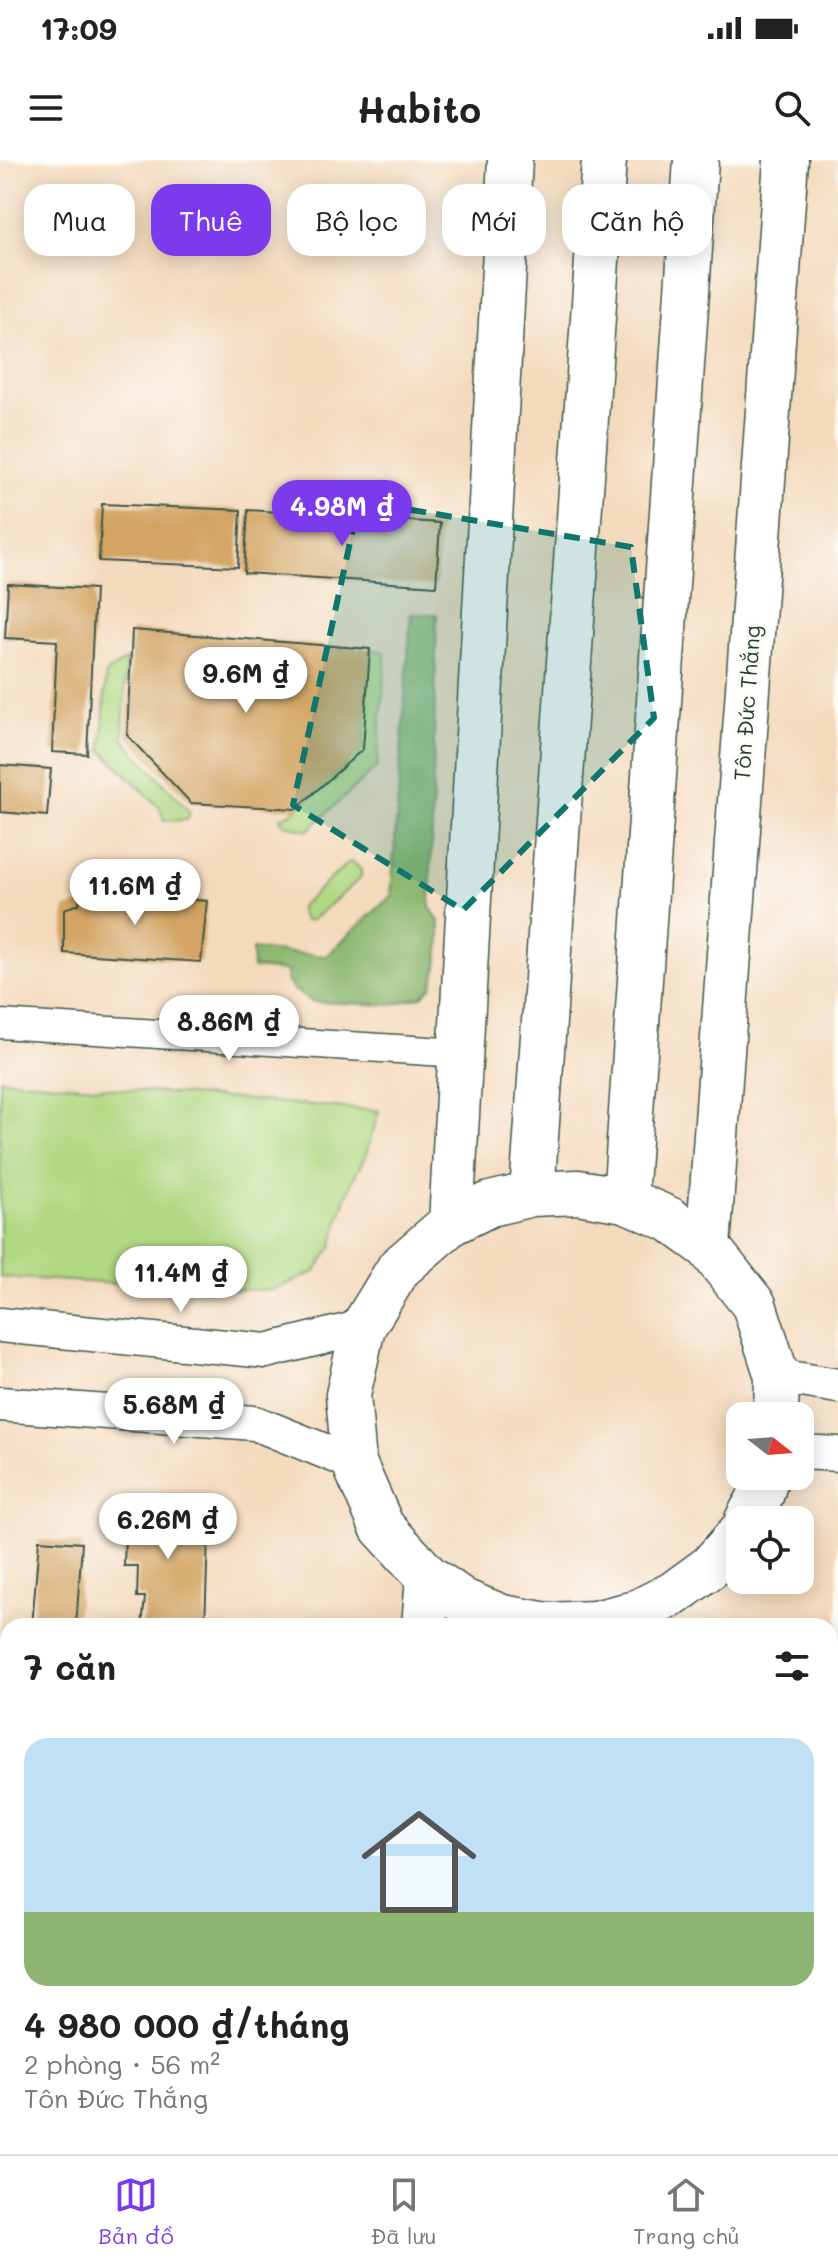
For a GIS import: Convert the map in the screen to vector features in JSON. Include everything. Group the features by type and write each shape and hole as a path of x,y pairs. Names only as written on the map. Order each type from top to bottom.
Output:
{"main road":[{"path":"451,1223 510,160"},
{"path":"532,1194 604,160"},
{"path":"625,1200 696,160"},
{"name":"Tôn Đức Thắng","path":"708,1247 786,160"},
{"path":"495,1618 428,1577 382,1527 354,1463 348,1395 363,1327 399,1268 451,1223 490,1204 532,1194 578,1192 625,1200 669,1219 708,1247 754,1305 777,1396"},
{"path":"616,1618 672,1610 726,1549"},
{"path":"425,1618 428,1577"}],"street":[{"path":"0,1024 461,1053"},
{"path":"0,1325 266,1351 363,1327"},
{"path":"777,1396 838,1386"},
{"path":"0,1404 255,1423 354,1463"},
{"path":"814,1453 838,1454"}],"highlighted area":[{"path":"359,501 631,547 654,718 463,910 293,805"}],"green space":[{"path":"411,614 437,614 430,907 440,923 437,967 432,986 422,996 392,1005 312,1002 293,989 286,979 287,971 253,968 252,949 326,956 391,896"},
{"path":"370,649 385,652 377,767 307,831 284,824 280,818 292,813 363,749"},
{"path":"126,660 123,739 190,812 187,820 164,821 160,808 102,750 106,673"},
{"path":"353,862 361,870 361,878 312,920 305,921 300,907 348,863"},
{"path":"0,1079 379,1111 365,1157 352,1181 332,1247 315,1272 273,1290 0,1277"}],"building":[{"path":"102,504 241,510 238,567 99,561"},
{"path":"248,510 440,523 436,586 244,573"},
{"path":"8,584 95,589 87,754 52,752 57,641 5,638"},
{"path":"132,630 370,649 363,749 296,809 191,803 127,735"},
{"path":"0,765 51,769 47,816 0,812"},
{"path":"80,890 207,901 201,962 64,953 64,909 79,904"},
{"path":"121,1503 209,1506 205,1618 143,1618 145,1597 137,1597 138,1566 124,1566 125,1535 120,1535"},
{"path":"39,1540 82,1543 77,1618 33,1618"}]}
